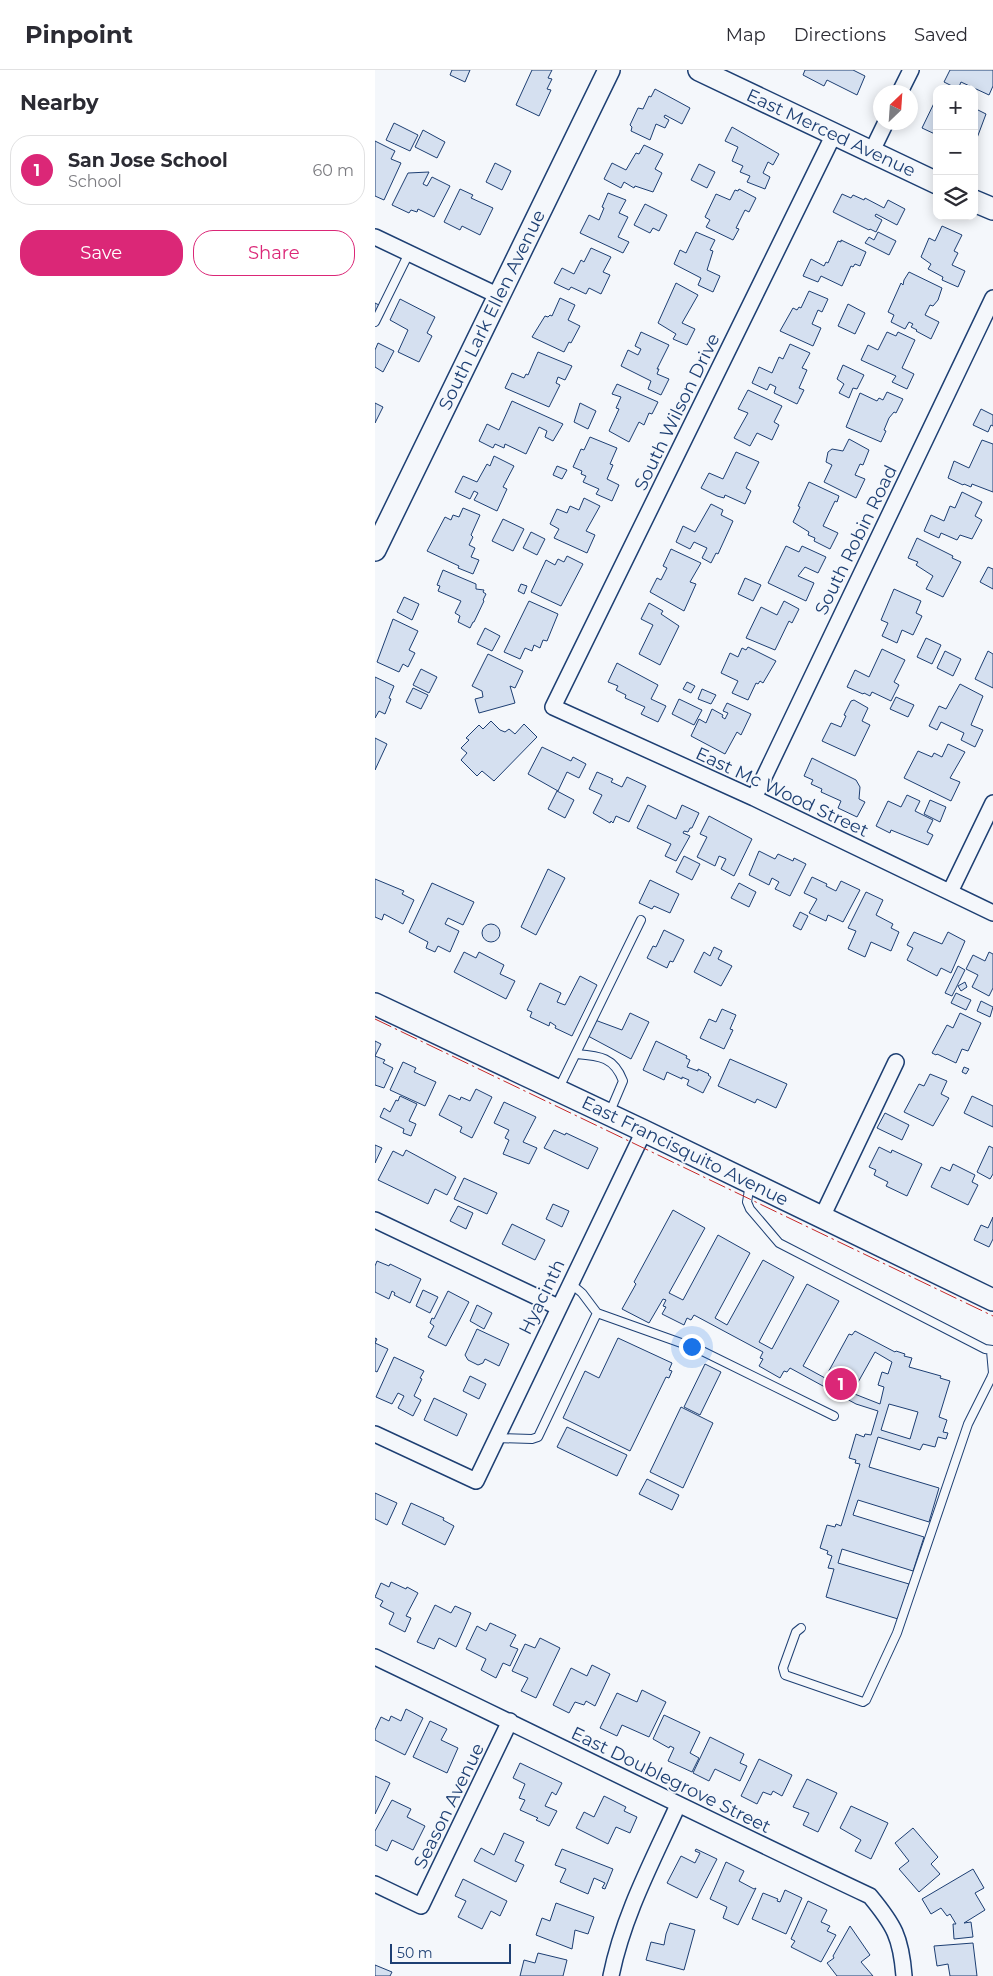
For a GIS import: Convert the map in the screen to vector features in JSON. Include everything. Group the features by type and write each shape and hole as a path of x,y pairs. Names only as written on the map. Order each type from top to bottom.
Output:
{"street":[{"name":"South Lark Ellen Avenue","path":"375,550 609,70"},
{"name":"East Merced Avenue","path":"699,70 933,181"},
{"path":"904,85 911,70"},
{"path":"871,153 882,130"},
{"name":"South Wilson Drive","path":"553,707 834,134"},
{"path":"978,203 993,209"},
{"path":"375,237 499,296"},
{"name":"South Robin Road","path":"753,798 993,298"},
{"name":"East Mc Wood Street","path":"553,707 753,798 993,913"},
{"path":"950,892 993,803"},
{"name":"East Francisquito Avenue","path":"375,1004 644,1130 993,1300"},
{"path":"822,1217 895,1062"},
{"name":"Hyacinth","path":"375,1434 476,1481 644,1130"},
{"path":"375,1220 558,1307"},
{"name":"East Doublegrove Street","path":"375,1657 510,1721 678,1806 870,1896 890,1920 902,1950 904,1976"},
{"name":"Season Avenue","path":"375,1884 421,1906 510,1721"},
{"path":"611,1976 615,1957 643,1881 678,1806"}],"lane":[{"path":"375,322 409,253"},
{"path":"558,1090 641,920"},
{"path":"576,1054 593,1055 607,1060 618,1068 623,1082 609,1114"},
{"path":"751,1182 747,1202 749,1209 779,1244 985,1349 992,1350 993,1373 968,1424 897,1633 866,1700 863,1702 785,1675 783,1668 786,1659 796,1632 801,1628"},
{"path":"570,1282 582,1293 597,1313 698,1349 834,1416"},
{"path":"496,1438 532,1439 538,1437 597,1313"}],"building":[{"path":"452,70 470,70 465,82 450,75"},
{"path":"532,70 552,70 548,78 552,79 547,89 551,90 539,116 516,105"},
{"path":"805,70 853,70 865,76 857,95 827,80 824,86 803,75"},
{"path":"950,70 993,70 993,86 989,95 978,90 978,85 967,85 961,82 960,85 950,85 944,82"},
{"path":"655,89 690,108 682,124 665,115 664,117 669,120 665,128 656,124 650,140 631,131 632,127 630,125 638,108 643,109 649,96 651,97"},
{"path":"933,105 933,133 922,128"},
{"path":"978,110 986,114 978,135"},
{"path":"394,123 418,135 410,151 386,140"},
{"path":"732,127 779,154 773,165 768,162 763,173 770,177 765,189 747,182 750,176 740,172 743,166 732,161 738,147 725,141"},
{"path":"423,130 445,142 437,158 415,147"},
{"path":"375,141 395,151 391,159 401,163 384,200 375,196"},
{"path":"644,145 663,154 655,169 662,173 653,192 635,186 634,188 624,182 621,188 604,179 612,163 626,170 636,153 639,154"},
{"path":"495,163 511,171 502,190 486,182"},
{"path":"699,164 715,172 707,188 691,180"},
{"path":"429,172 423,184 427,186 432,177 450,186 434,217 418,209 417,212 411,210 409,213 392,205 408,173"},
{"path":"460,189 473,195 471,198 493,208 480,235 462,226 460,230 444,222"},
{"path":"739,189 756,198 749,212 745,210 736,228 739,229 733,240 706,227 710,220 705,217 716,194 730,200 735,190 738,191"},
{"path":"608,193 626,200 619,213 628,217 618,237 629,242 623,253 580,233 589,215 599,220"},
{"path":"842,194 851,198 853,195 864,200 865,198 884,208 888,200 905,209 897,225 876,214 875,216 882,220 876,232 833,212"},
{"path":"645,204 667,215 659,231 653,228 650,233 634,225"},
{"path":"942,226 962,235 954,251 958,253 952,265 965,271 958,287 942,280 943,277 928,269 931,264 921,257 929,238 935,241"},
{"path":"696,232 715,240 710,250 713,251 707,270 720,276 713,292 698,285 701,278 674,264 680,250 686,253"},
{"path":"878,232 896,241 889,255 865,243 869,237 874,240"},
{"path":"841,240 866,252 860,266 855,264 853,267 851,266 842,286 821,276 818,282 803,276 811,259 824,266 826,262 828,263 838,241 841,242"},
{"path":"591,248 611,257 603,272 610,275 601,294 589,288 586,294 571,287 569,290 554,283 562,268 574,274 581,260 584,262"},
{"path":"909,272 942,288 938,300 933,306 930,305 925,315 939,322 931,339 916,331 911,327 913,324 909,322 905,329 891,322 894,315 888,312 901,283 903,285"},
{"path":"676,283 698,295 682,323 695,329 687,345 673,339 676,334 658,323"},
{"path":"809,291 828,299 822,312 818,310 812,324 821,328 813,346 780,331 793,308 797,310 799,307 801,308"},
{"path":"560,298 575,305 568,320 580,326 564,352 532,337 545,316 552,316"},
{"path":"400,299 435,317 427,333 432,336 419,362 398,352 408,330 390,320"},
{"path":"375,303 379,305 375,314"},
{"path":"848,304 865,313 855,334 838,326"},
{"path":"641,332 669,345 657,369 659,369 657,374 669,379 661,395 648,389 651,381 621,366 628,350 638,355 641,349 635,346"},
{"path":"887,332 896,336 898,332 915,340 902,368 914,374 907,389 892,382 896,376 861,360 868,345 878,350"},
{"path":"378,343 394,351 383,372 375,367 375,350"},
{"path":"790,344 810,353 802,368 807,370 799,388 804,390 797,404 774,393 776,387 770,384 767,390 752,383 759,367 772,373 779,357 783,359"},
{"path":"538,352 572,366 565,380 558,377 556,383 560,385 549,407 505,388 512,373 524,378 526,374 528,375"},
{"path":"843,365 864,375 857,389 853,388 849,398 839,393 844,384 837,379"},
{"path":"617,384 658,402 652,414 649,413 644,425 639,422 629,442 609,431 619,409 616,408 621,397 612,394"},
{"path":"748,390 782,406 774,422 779,425 772,440 757,433 750,446 734,438 748,413 738,409"},
{"path":"887,392 903,399 896,413 894,412 889,418 881,442 846,427 860,393 877,401 879,398 883,400"},
{"path":"512,401 563,424 553,441 545,437 547,431 539,427 526,454 505,444 504,448 495,444 493,448 479,441 487,424 499,430"},
{"path":"375,403 383,407 375,423"},
{"path":"580,403 596,411 588,429 574,422"},
{"path":"981,409 993,415 993,426 991,425 988,432 973,425"},
{"path":"590,437 617,448 610,464 613,465 607,479 619,485 612,501 596,494 599,489 583,482 586,476 581,474 582,471 573,467 581,449 584,450"},
{"path":"849,439 869,450 863,465 860,464 855,475 865,479 856,498 824,482 832,465 826,462 828,452 832,449 843,451"},
{"path":"982,440 993,444 993,492 972,484 971,487 963,485 948,478 954,461 969,468"},
{"path":"736,452 759,462 746,488 751,491 745,504 725,495 724,498 717,496 701,488 709,473 723,479"},
{"path":"494,456 514,466 503,487 507,489 497,511 474,500 478,493 474,491 470,499 455,492 463,476 477,482 487,464 490,466"},
{"path":"557,466 567,470 562,479 553,475"},
{"path":"809,482 839,496 823,526 838,533 830,549 814,541 815,538 808,535 809,532 793,522"},
{"path":"962,492 982,502 975,516 982,520 972,539 960,535 957,540 941,533 939,538 924,531 931,515 944,521 950,506 955,508"},
{"path":"584,498 600,506 586,531 595,535 587,553 554,538 559,529 550,524 557,509 567,513 570,506 579,510"},
{"path":"711,504 723,510 721,515 733,521 718,554 716,553 711,563 702,558 707,548 694,542 690,549 676,542 683,526 695,532"},
{"path":"463,508 480,515 471,535 473,537 469,545 475,548 471,557 479,560 473,574 427,551 445,517 451,520 453,515 459,517"},
{"path":"503,519 524,529 513,551 492,541"},
{"path":"531,532 545,539 537,555 523,548"},
{"path":"917,538 961,562 943,597 926,589 933,576 916,565 918,562 908,558"},
{"path":"786,546 799,552 802,546 826,557 818,573 805,567 798,576 814,583 806,601 768,583"},
{"path":"671,549 701,563 690,582 696,584 684,611 650,592 657,578 661,580 667,568 663,566"},
{"path":"567,556 583,564 561,606 531,592 546,560 555,565 558,559 564,562"},
{"path":"988,567 993,569 993,589 980,582"},
{"path":"443,570 476,584 476,589 484,590 483,592 486,594 470,628 458,622 460,616 455,613 461,601 438,591 440,586 437,585"},
{"path":"745,578 761,585 753,601 738,594"},
{"path":"521,584 527,586 524,594 518,591"},
{"path":"894,589 921,601 916,613 922,616 913,635 902,630 897,643 882,636 888,623 881,620"},
{"path":"404,597 419,604 412,620 397,612"},
{"path":"529,601 558,614 547,641 543,640 540,648 534,645 532,651 525,648 520,659 504,652"},
{"path":"784,601 799,609 792,623 789,621 775,650 746,638 761,607 777,615"},
{"path":"649,603 663,611 661,614 679,626 660,665 639,654 653,625 641,619"},
{"path":"393,619 418,631 409,650 415,653 408,667 403,664 399,672 377,662"},
{"path":"485,628 500,636 492,651 477,644"},
{"path":"926,638 941,645 932,664 917,657"},
{"path":"748,647 776,661 763,683 760,681 758,684 756,683 748,700 732,693 738,681 721,673 730,653 738,657 742,648 746,650"},
{"path":"882,649 905,660 894,682 899,685 891,701 872,692 870,696 847,687 855,670 869,677"},
{"path":"945,651 961,659 953,676 937,668"},
{"path":"988,651 993,654 993,688 975,679"},
{"path":"488,654 523,671 515,688 510,686 515,703 479,713 475,699 483,697 482,691 472,686"},
{"path":"617,663 658,685 651,699 666,706 658,722 641,714 645,707 625,698 626,695 616,690 618,686 608,682"},
{"path":"421,669 437,677 429,693 413,685"},
{"path":"375,677 394,686 385,714 379,711 375,718"},
{"path":"687,682 695,686 691,693 683,689"},
{"path":"960,684 983,696 971,725 983,730 975,747 961,740 964,733 941,722 937,730 929,726 939,706 946,709"},
{"path":"413,688 428,695 421,709 406,702"},
{"path":"702,689 716,695 711,704 698,699"},
{"path":"896,697 914,705 908,717 890,709"},
{"path":"679,699 702,710 694,725 672,714"},
{"path":"854,700 868,708 862,721 870,725 855,756 822,741 831,723 841,727 846,716 844,715 851,701"},
{"path":"727,703 751,714 741,735 737,732 725,754 691,736 699,719 706,723 712,709 723,715 722,717 725,719 728,713 723,711"},
{"path":"491,721 500,730 505,732 509,729 515,734 524,724 537,737 494,781 482,771 477,776 461,760 467,753 461,748 469,740 466,738 479,725 483,729"},
{"path":"375,738 387,744 375,770"},
{"path":"948,744 965,752 950,778 960,782 951,801 904,778 918,751 932,757 934,753 942,757"},
{"path":"542,747 571,761 573,757 586,764 579,778 567,772 558,791 528,774"},
{"path":"812,758 856,780 860,787 859,799 865,802 857,817 838,808 841,801 821,792 822,789 811,784 813,780 804,776"},
{"path":"597,772 613,779 611,782 622,787 627,777 646,786 629,822 616,816 613,823 611,821 610,823 593,813 602,795 589,789"},
{"path":"557,791 574,800 565,818 548,809"},
{"path":"907,795 920,801 915,811 933,820 927,832 933,835 928,845 891,830 890,833 876,826 888,801 901,807"},
{"path":"930,800 946,807 940,822 924,814"},
{"path":"648,805 676,819 682,805 699,813 692,828 688,832 684,831 683,833 690,836 676,861 665,856 671,844 637,828"},
{"path":"709,816 752,839 734,876 721,869 726,859 719,856 715,866 697,857 707,837 700,834"},
{"path":"759,851 775,859 778,854 793,861 794,858 806,864 790,896 775,889 779,882 772,878 769,885 749,875"},
{"path":"684,856 700,864 692,880 676,872"},
{"path":"548,869 565,878 536,935 521,927"},
{"path":"812,877 827,884 826,886 836,891 841,881 860,890 843,922 828,915 826,921 809,913 817,899 804,893"},
{"path":"375,879 404,891 402,894 414,900 403,924 384,914 382,920 375,917"},
{"path":"650,880 679,894 670,913 654,906 652,909 639,903"},
{"path":"432,883 474,902 463,925 448,918 445,924 459,931 450,952 438,946 435,952 426,948 428,942 409,932"},
{"path":"739,883 756,892 749,907 731,898"},
{"path":"866,892 883,900 876,915 893,924 891,928 899,932 891,951 871,942 865,957 848,949 856,931 848,928"},
{"path":"800,912 808,916 801,930 793,926"},
{"path":"491,924 497,927 500,933 497,939 491,942 485,939 482,933 485,927"},
{"path":"664,930 684,940 673,962 670,961 667,968 647,958 653,946 656,947"},
{"path":"914,932 942,944 948,932 965,941 951,973 941,968 937,976 907,960 913,948 907,945"},
{"path":"714,947 722,951 718,959 732,966 721,986 694,972 704,952 710,956"},
{"path":"464,952 476,958 479,952 504,965 500,974 515,981 506,999 454,972"},
{"path":"989,952 993,954 993,988 989,996 972,987 978,975 966,969 973,955 985,961"},
{"path":"958,966 965,970 952,996 945,993"},
{"path":"580,976 597,985 572,1036 555,1028 556,1026 550,1022 549,1026 530,1017 532,1012 527,1010 540,983 561,993 557,1002 565,1005"},
{"path":"965,982 967,987 961,991 958,986"},
{"path":"956,993 971,1000 966,1010 951,1003"},
{"path":"981,1001 993,1007 990,1017 977,1011"},
{"path":"722,1009 736,1015 730,1029 733,1030 724,1049 700,1038 709,1019 716,1022"},
{"path":"630,1013 649,1022 631,1059 588,1036 595,1020 622,1030"},
{"path":"960,1013 981,1023 968,1051 962,1049 956,1063 932,1053 947,1025 953,1028"},
{"path":"375,1041 381,1044 375,1056"},
{"path":"656,1041 687,1056 686,1058 690,1060 687,1067 709,1074 711,1077 703,1093 687,1085 689,1080 682,1077 682,1079 667,1072 664,1080 643,1070"},
{"path":"375,1056 385,1060 383,1063 393,1068 384,1088 375,1085"},
{"path":"730,1059 787,1084 776,1108 757,1099 755,1103 718,1086"},
{"path":"403,1062 416,1068 414,1072 436,1082 425,1106 390,1090"},
{"path":"964,1067 969,1069 966,1074 962,1072"},
{"path":"930,1074 947,1081 941,1094 949,1098 933,1126 904,1112 919,1084 924,1086"},
{"path":"476,1089 492,1097 472,1138 460,1132 462,1127 439,1115 449,1095 460,1100 461,1097 470,1101"},
{"path":"400,1096 417,1104 409,1121 416,1124 411,1136 403,1133 404,1129 380,1117 384,1108 390,1112"},
{"path":"972,1096 993,1106 993,1127 964,1113"},
{"path":"504,1102 536,1117 523,1142 537,1148 529,1164 503,1154 509,1140 505,1138 509,1130 494,1123"},
{"path":"885,1113 909,1125 902,1140 877,1128"},
{"path":"554,1130 565,1135 566,1133 598,1148 588,1169 544,1148"},
{"path":"375,1145 382,1148 375,1163"},
{"path":"989,1146 993,1148 993,1174 990,1179 977,1172"},
{"path":"879,1147 891,1153 892,1150 922,1164 907,1196 886,1186 888,1182 874,1175 876,1170 869,1167"},
{"path":"406,1150 456,1177 447,1195 435,1189 428,1204 378,1180 393,1151 403,1156"},
{"path":"953,1164 975,1175 972,1182 978,1185 968,1205 931,1187 941,1167 950,1171"},
{"path":"464,1178 497,1193 487,1214 454,1199"},
{"path":"553,1204 569,1211 562,1227 546,1219"},
{"path":"458,1206 473,1213 466,1229 450,1221"},
{"path":"673,1210 705,1228 669,1293 683,1300 718,1235 750,1253 715,1318 727,1325 763,1260 794,1277 759,1342 772,1349 807,1284 839,1301 803,1366 825,1378 849,1334 852,1335 855,1331 895,1352 912,1358 909,1367 941,1376 940,1378 950,1381 939,1417 947,1420 943,1432 948,1433 946,1439 938,1437 935,1447 923,1444 920,1450 878,1437 869,1467 939,1488 929,1522 858,1500 853,1515 924,1537 913,1571 842,1549 838,1563 909,1584 898,1619 826,1597 834,1569 828,1568 832,1556 827,1554 828,1551 820,1548 827,1525 835,1527 836,1524 841,1526 860,1464 855,1463 856,1460 849,1458 856,1434 864,1437 865,1434 871,1435 878,1411 856,1404 790,1368 787,1372 784,1371 780,1378 759,1366 763,1359 760,1358 763,1352 694,1315 691,1320 687,1318 684,1325 662,1314 666,1307 663,1306 666,1300 663,1299 649,1323 622,1309 636,1284 634,1282","holes":["875,1352 892,1362 888,1374 882,1372 878,1385 884,1387 880,1404 852,1393","889,1404 918,1412 910,1439 881,1430"]},
{"path":"993,1217 993,1239 989,1247 974,1240 981,1225 988,1228"},
{"path":"512,1224 545,1240 535,1260 502,1244"},
{"path":"377,1261 389,1266 390,1264 421,1279 410,1303 394,1295 395,1293 392,1291 389,1299 375,1292 375,1266"},
{"path":"423,1290 438,1297 430,1313 416,1306"},
{"path":"448,1291 469,1302 446,1346 428,1337 434,1326 430,1323 432,1318 434,1319"},
{"path":"477,1305 492,1313 484,1329 470,1321"},
{"path":"477,1329 509,1344 499,1366 485,1359 483,1363 478,1365 468,1360 465,1355"},
{"path":"618,1338 672,1363 669,1370 672,1371 669,1378 666,1377 630,1451 563,1418 585,1371 599,1378"},
{"path":"375,1343 388,1349 377,1372 375,1371"},
{"path":"394,1357 424,1371 414,1396 421,1400 413,1416 398,1408 404,1396 398,1393 392,1404 376,1397"},
{"path":"705,1364 721,1372 700,1415 684,1407"},
{"path":"470,1376 486,1384 479,1399 463,1391"},
{"path":"434,1398 467,1414 457,1436 424,1420"},
{"path":"681,1407 713,1423 683,1488 650,1472"},
{"path":"567,1427 627,1455 617,1476 557,1447"},
{"path":"647,1479 679,1495 672,1510 639,1494"},
{"path":"375,1493 397,1503 387,1525 375,1519"},
{"path":"411,1503 444,1518 443,1520 454,1526 445,1545 402,1524"},
{"path":"391,1582 418,1593 406,1616 411,1618 405,1632 389,1624 394,1613 380,1606 383,1601 375,1597 381,1583 389,1587"},
{"path":"435,1605 451,1613 455,1606 471,1613 456,1647 439,1638 434,1649 417,1642"},
{"path":"490,1623 516,1635 510,1646 518,1649 510,1666 503,1663 496,1678 481,1670 486,1659 466,1649 477,1626 486,1631"},
{"path":"540,1638 560,1648 536,1698 521,1691 528,1678 512,1671 525,1644 535,1648"},
{"path":"592,1665 610,1674 595,1706 586,1701 584,1705 575,1702 569,1713 553,1705 571,1668 587,1676"},
{"path":"642,1690 666,1702 649,1737 622,1725 617,1736 600,1728 617,1693 637,1702"},
{"path":"406,1709 423,1718 405,1755 375,1740 375,1730 381,1717 389,1721 391,1716 401,1721"},
{"path":"664,1715 700,1732 690,1753 699,1758 692,1772 668,1761 674,1748 670,1746 669,1748 653,1739"},
{"path":"430,1721 447,1729 441,1740 458,1748 447,1773 413,1757"},
{"path":"710,1737 744,1754 740,1763 747,1766 740,1781 715,1769 709,1781 693,1773"},
{"path":"759,1759 792,1775 782,1796 773,1791 771,1795 763,1792 757,1804 741,1796"},
{"path":"520,1763 562,1783 556,1795 552,1792 545,1806 557,1811 549,1826 536,1820 538,1818 520,1810 525,1800 519,1798 525,1784 513,1778"},
{"path":"375,1776 390,1783 375,1814"},
{"path":"807,1779 837,1793 818,1832 803,1825 809,1813 793,1807"},
{"path":"604,1796 626,1807 624,1811 637,1817 630,1833 616,1827 608,1844 576,1828 584,1812 594,1817"},
{"path":"392,1800 411,1809 407,1817 425,1826 413,1850 392,1840 387,1851 375,1845 375,1831"},
{"path":"851,1806 888,1823 871,1859 855,1851 861,1840 840,1828"},
{"path":"913,1828 938,1857 931,1864 940,1874 919,1892 899,1869 909,1861 895,1843"},
{"path":"504,1833 524,1842 515,1861 524,1865 516,1882 474,1861 481,1848 494,1855"},
{"path":"562,1849 613,1869 605,1889 602,1888 605,1883 594,1878 588,1894 560,1882 566,1869 555,1865"},
{"path":"696,1849 717,1859 697,1898 667,1883 681,1856 695,1863 700,1853 695,1851"},
{"path":"726,1862 744,1871 739,1881 754,1889 756,1888 738,1925 723,1918 727,1907 710,1899"},
{"path":"973,1869 984,1888 975,1893 985,1910 964,1923 971,1922 973,1937 954,1939 953,1924 956,1924 950,1914 947,1916 941,1908 931,1914 922,1899"},
{"path":"463,1879 507,1901 500,1916 491,1911 482,1929 458,1917 466,1901 455,1896"},
{"path":"785,1890 802,1898 786,1934 752,1919 763,1893 778,1899 777,1901 780,1902"},
{"path":"808,1901 827,1910 821,1922 830,1926 827,1931 836,1935 821,1962 791,1947 795,1941 791,1939"},
{"path":"556,1903 594,1917 588,1934 575,1930 572,1949 536,1935 542,1918 550,1921"},
{"path":"670,1923 695,1930 684,1970 646,1960 651,1942 664,1945"},
{"path":"850,1926 870,1955 861,1962 873,1976 837,1976 827,1963 834,1958 833,1956"},
{"path":"973,1943 977,1976 950,1976 948,1964 937,1966 934,1946"},
{"path":"538,1953 567,1960 563,1976 520,1976 524,1960 535,1963"},
{"path":"375,1965 392,1972 390,1976 375,1976"}],"power":[{"path":"375,1019 993,1316"}],"place":[{"name":"San Jose School","path":"841,1384"}]}
